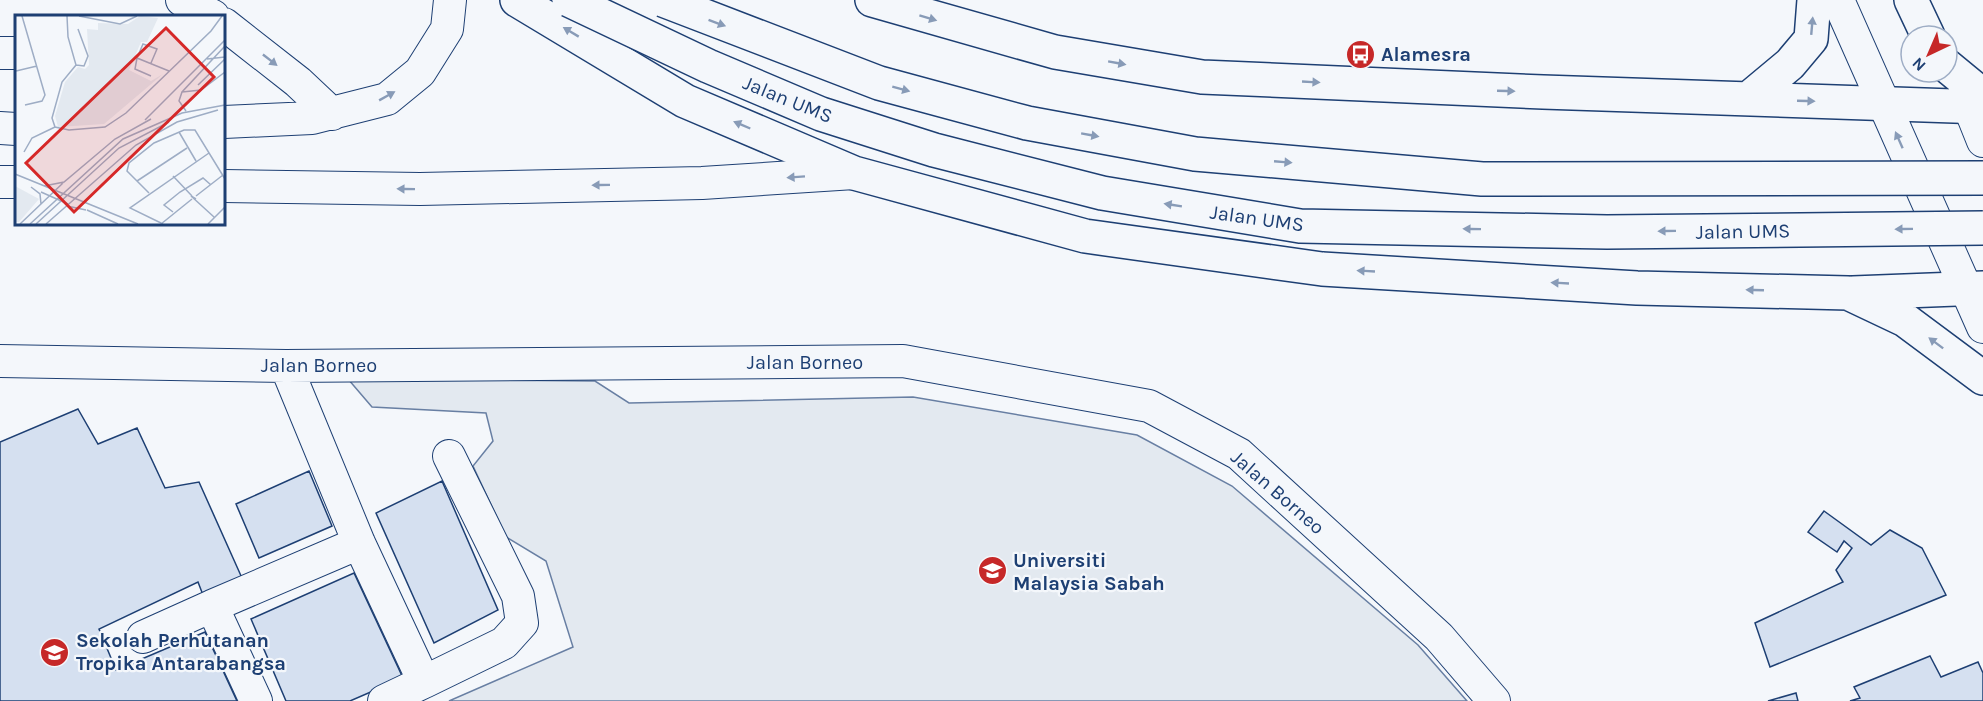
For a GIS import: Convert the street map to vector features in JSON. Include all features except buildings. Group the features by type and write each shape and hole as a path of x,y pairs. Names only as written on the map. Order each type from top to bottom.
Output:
{"highway":[{"path":"518,0 685,101 854,173 1085,236 1322,269 1637,288 1848,293 1975,289"},
{"name":"Jalan UMS","path":"568,0 708,66 821,114 934,150 1102,193 1300,226 1607,232 1983,228"},
{"path":"663,0 879,83 1027,123 1195,154 1482,178 1983,178"},
{"path":"872,0 1055,52 1202,77 1748,99 1882,103 1978,102 1975,89 1959,76"},
{"path":"1748,99 1790,64 1811,39 1814,0"},
{"path":"1911,0 1922,24"},
{"path":"1848,293 1905,320 1983,378"}],"street":[{"path":"182,0 211,15"},
{"path":"225,122 267,122 332,114 387,99 420,72 447,29 450,0"},
{"path":"1838,0 1882,103 1975,289 1983,327"},
{"path":"225,25 298,82 332,114"},
{"path":"1978,102 1983,141"},
{"path":"0,128 15,129"},
{"path":"225,186 420,189 702,183 854,173"},
{"name":"Jalan Borneo","path":"0,361 285,366 903,361 1149,406 1239,454 1439,637 1494,701"},
{"path":"285,366 358,543 424,682"},
{"path":"384,701 504,644 522,623 518,596 449,456"},
{"path":"143,637 358,543"},
{"path":"212,606 256,701"}],"shaded area":[{"path":"348,379 595,381 629,403 913,397 1137,435 1232,486 1418,645 1467,701 449,701 573,647 546,561 506,537 473,466 493,441 486,413 372,407"}],"place":[{"name":"Alamesra","path":"1360,54"},
{"name":"Universiti Malaysia Sabah","path":"992,571"},
{"name":"Sekolah Perhutanan Tropika Antarabangsa","path":"55,652"}]}
